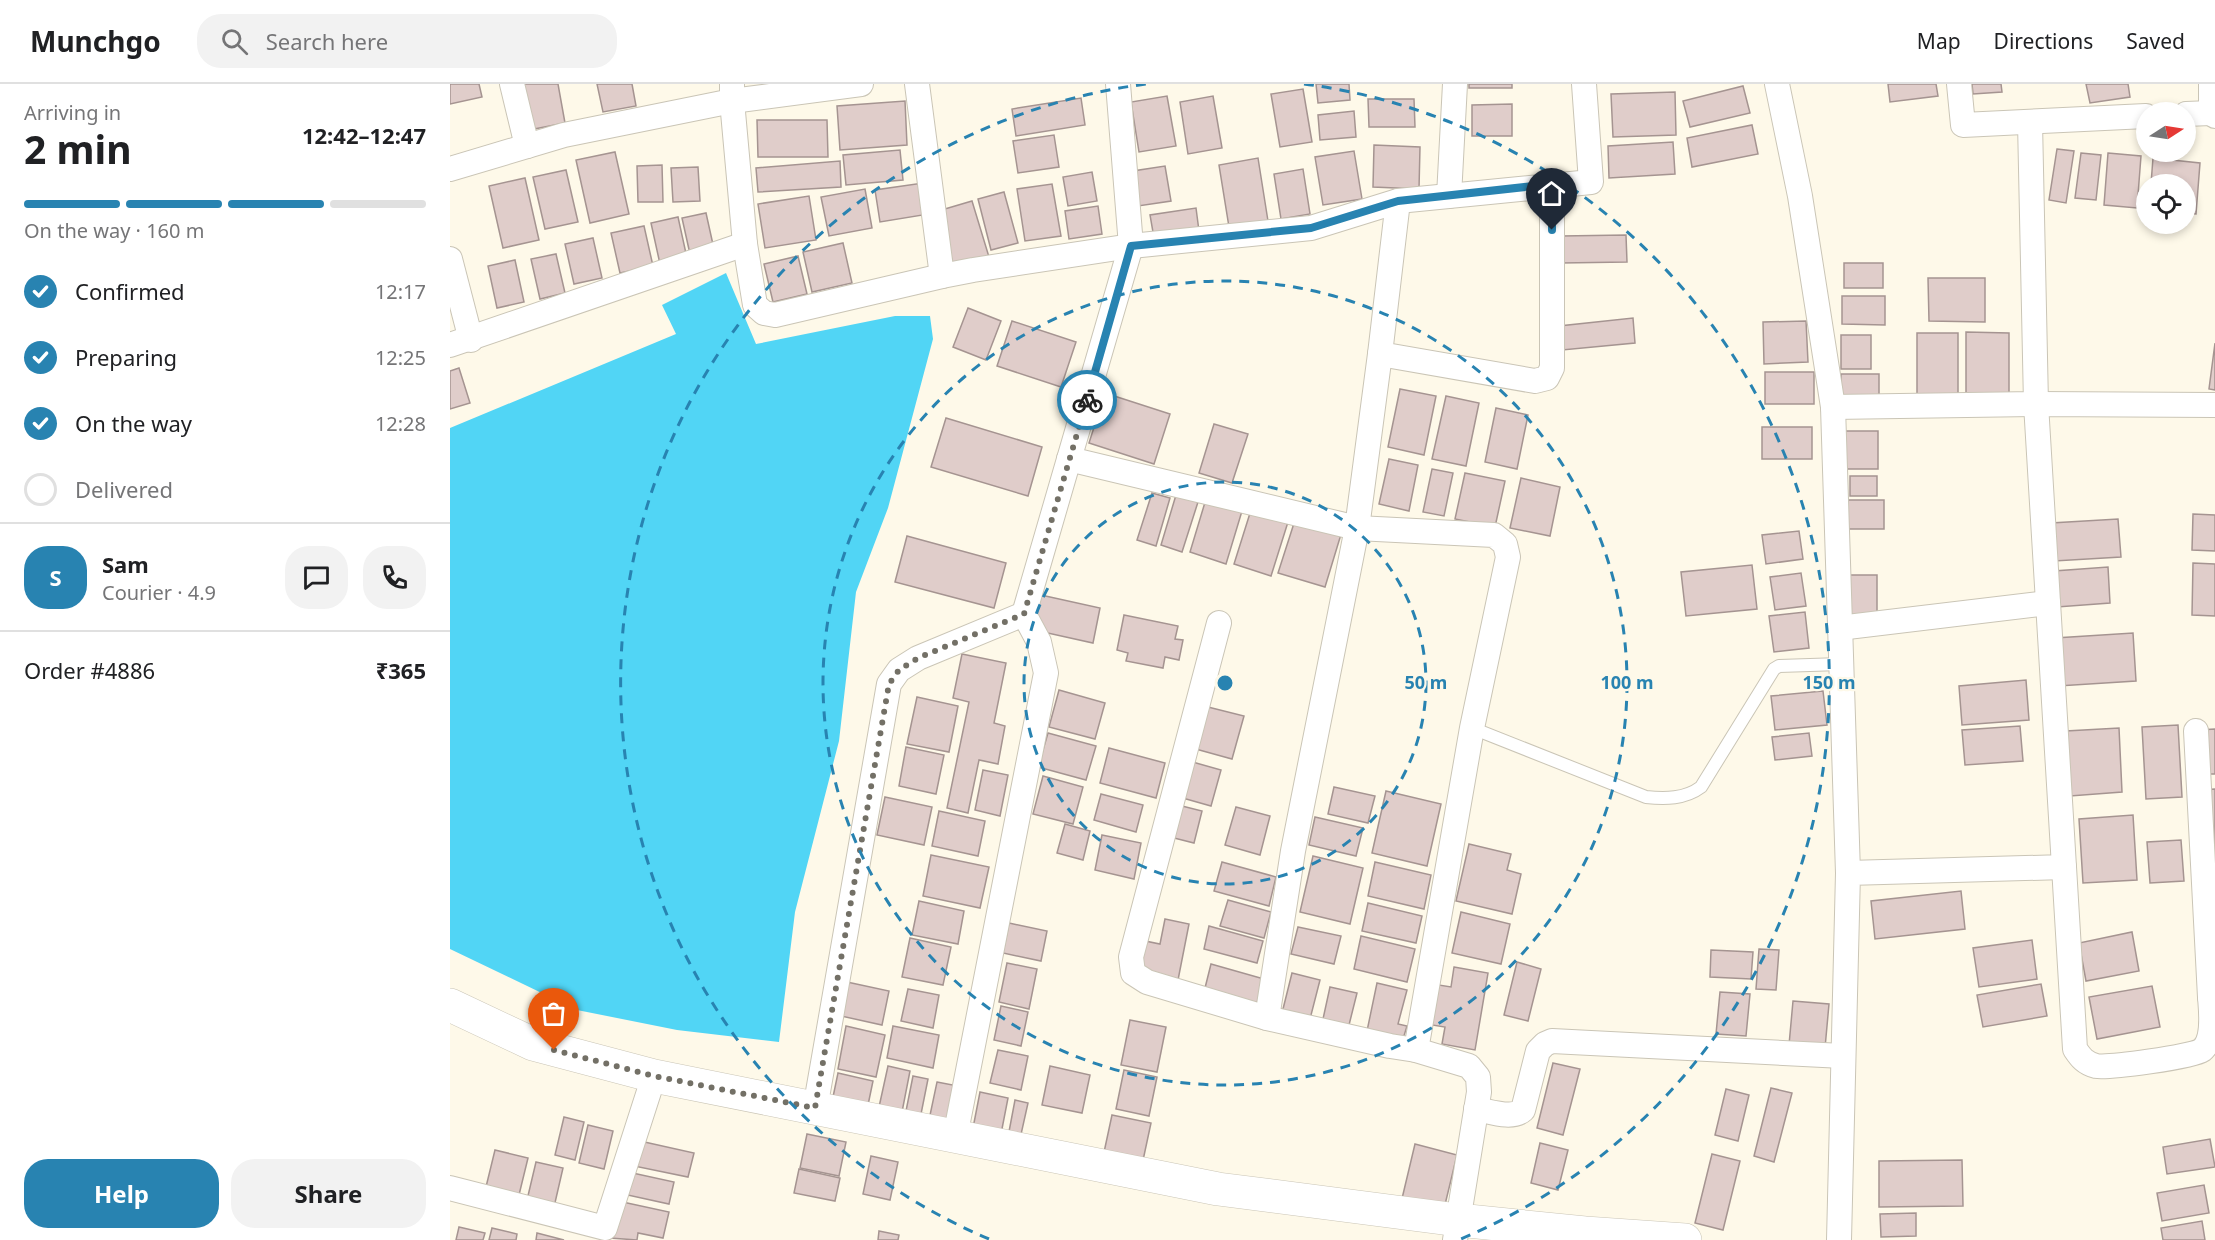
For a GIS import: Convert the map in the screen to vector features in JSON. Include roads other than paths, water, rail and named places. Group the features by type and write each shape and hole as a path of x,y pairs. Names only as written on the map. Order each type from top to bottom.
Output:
{"street":[{"path":"512,84 527,146"},
{"path":"450,169 564,135 732,92 861,84"},
{"path":"917,84 942,276"},
{"path":"956,1137 1046,673 1039,642 1024,614 1131,246 1118,84"},
{"path":"1449,196 1455,84"},
{"path":"732,92 745,244 755,304 764,313 775,315 942,276 1131,246 1311,228 1398,201 1552,184 1591,182 1584,84"},
{"path":"1777,84 1800,196 1833,407 1848,873 1839,1240"},
{"path":"1959,84 1963,124 2136,117"},
{"path":"2196,114 2213,114 2211,84"},
{"path":"2030,122 2036,404 2075,1049 2084,1062 2098,1066 2183,1056 2203,1050 2211,1036 2212,996 2196,730"},
{"path":"1380,354 1535,381 1547,378 1551,368 1552,184"},
{"path":"1268,1018 1293,851 1357,528 1398,201"},
{"path":"450,260 460,343 745,244"},
{"path":"1833,407 2036,404 2215,405"},
{"path":"1069,459 1357,528 1494,535 1505,544 1508,556 1472,728 1416,1050"},
{"path":"1839,628 2048,603"},
{"path":"815,1108 889,684 899,670 918,658 1024,614"},
{"path":"1220,623 1131,957 1133,973 1147,982 1268,1018 1416,1050 1469,1066 1478,1077 1479,1092 1456,1230"},
{"path":"1848,873 2064,867"},
{"path":"450,1005 533,1044 654,1076 1218,1189 1456,1230 1585,1233 1684,1240"},
{"path":"1476,1109 1511,1115 1520,1113 1523,1110 1538,1051 1552,1041 1844,1056"},
{"path":"450,1188 602,1234 654,1076"}],"lane":[{"path":"1472,728 1646,797 1665,799 1692,794 1701,787 1774,669 1779,666 1841,664"}],"water":[{"path":"726,273 756,344 895,316 930,316 933,339 888,508 856,592 839,741 795,912 779,1042 677,1030 577,1010 450,949 450,428 676,334 662,305"}]}
